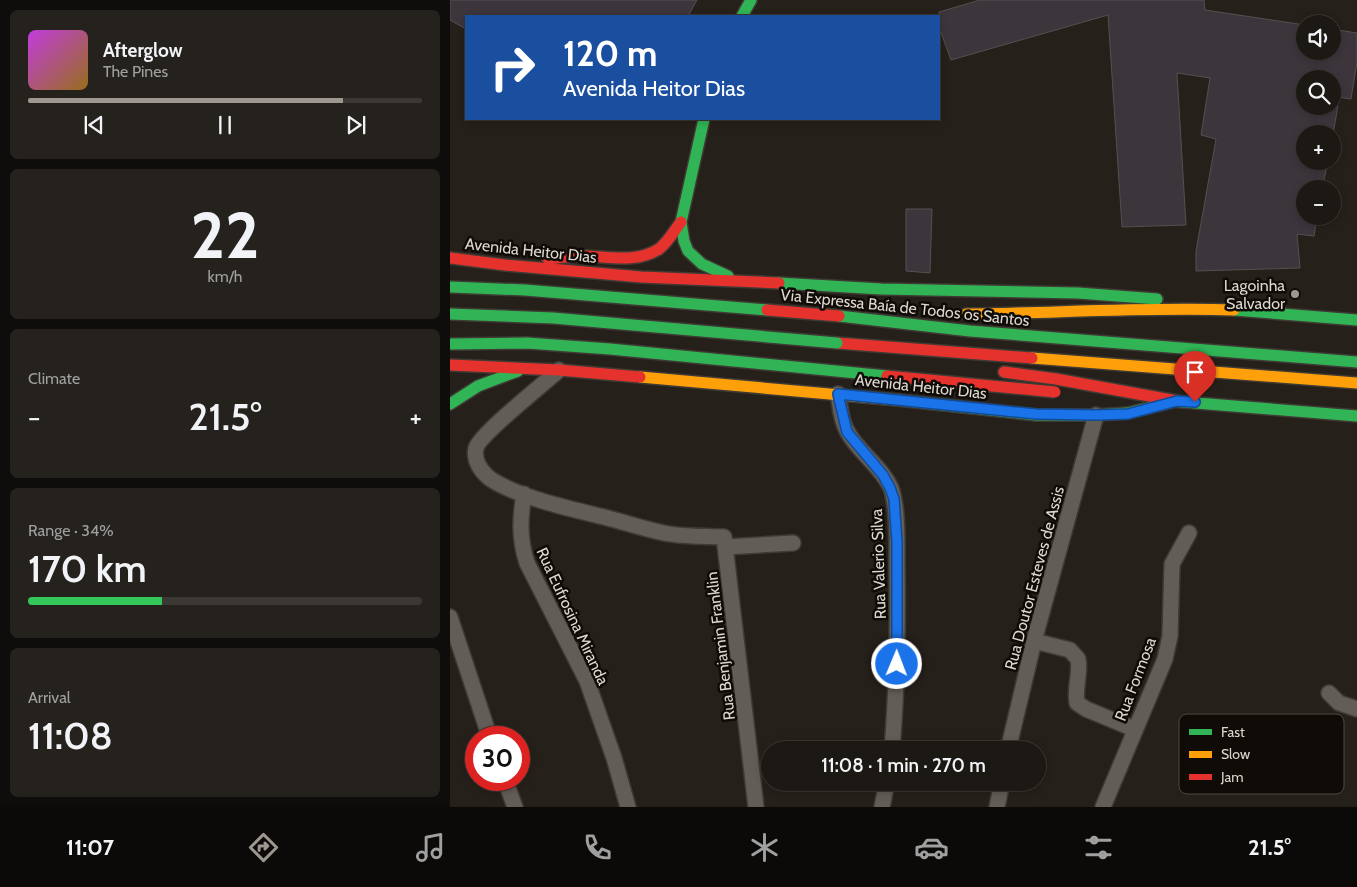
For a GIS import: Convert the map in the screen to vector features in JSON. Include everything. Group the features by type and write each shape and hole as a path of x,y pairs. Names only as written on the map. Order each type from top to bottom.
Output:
{"main road":[{"path":"743,15 751,0"},
{"path":"704,120 681,222 684,241 688,251 694,258 702,264 735,280"},
{"path":"504,265 561,257 635,258 659,249 681,222"},
{"name":"Avenida Heitor Dias","path":"450,258 504,265 671,278 881,289 1078,293 1142,297 1234,310 1357,320"},
{"path":"450,404 478,386 526,368 542,358 555,344 561,332 560,307 549,290 536,280 504,265"},
{"path":"667,380 642,360 631,343 628,330 632,311 637,301 649,290 671,278"},
{"name":"Via Expressa Baía de Todos os Santos","path":"450,287 525,290 839,316 970,331 1357,362"},
{"path":"953,314 1057,313 1179,308 1234,310"},
{"path":"450,314 553,318 838,343 1357,383"},
{"path":"839,316 924,315"},
{"path":"450,344 527,343 1064,393 1177,401"},
{"path":"838,343 944,363"},
{"name":"Avenida Heitor Dias","path":"450,364 559,370 838,394 1036,414 1128,414 1177,401 1357,416"},
{"path":"991,370 1056,379 1177,401"}],"street":[{"path":"559,370 494,426 476,447 476,458 480,470 492,480 524,494 664,533 724,537 726,547"},
{"name":"Rua Valerio Silva","path":"838,394 847,432 883,475 894,499 897,542 898,631 893,741"},
{"name":"Rua Doutor Esteves de Assis","path":"1010,741 1034,641 1096,415"},
{"name":"Rua Eufrosina Miranda","path":"524,494 520,518 521,542 524,556 587,681 614,758 628,807"},
{"name":"Rua Formosa","path":"1103,807 1134,729 1165,659 1170,636 1172,564 1189,533"},
{"name":"Rua Benjamin Franklin","path":"756,807 726,547 793,543"},
{"path":"450,617 486,726"},
{"path":"1034,641 1070,650 1078,658 1079,670 1075,694 1076,703 1134,729"},
{"path":"1328,693 1339,703 1357,709"},
{"path":"509,791 514,807"},
{"path":"882,807 885,791"},
{"path":"997,807 1000,791"}],"building":[{"path":"450,0 697,0 689,15 465,15 465,28 450,20"},
{"path":"980,0 1204,0 1205,10 1296,24 1296,60 1341,60 1341,30 1357,33 1357,62 1351,99 1341,97 1341,70 1296,70 1296,115 1336,115 1335,125 1296,125 1296,170 1326,170 1324,180 1296,180 1296,225 1316,225 1314,236 1297,234 1300,268 1196,271 1196,251 1216,139 1201,135 1210,78 1177,73 1186,225 1122,227 1108,15 951,60 940,30 939,12"},
{"path":"906,209 932,209 930,273 906,271"}],"traffic: fast":[{"path":"743,15 751,0"},
{"path":"704,120 681,222 684,241 688,251 702,264 728,276"},
{"path":"779,283 881,289 1078,293 1157,299"},
{"path":"450,287 525,290 767,310"},
{"path":"1234,310 1357,320"},
{"path":"450,314 553,318 837,343"},
{"path":"839,316 970,331 1357,362"},
{"path":"450,344 527,343 610,349 887,376"},
{"path":"450,404 478,386 518,371"},
{"path":"897,400 1036,415 1128,413 1172,402"},
{"path":"1159,400 1357,416"}],"traffic: slow":[{"path":"966,314 1234,310"},
{"path":"1032,358 1357,383"},
{"path":"640,377 897,400"}],"traffic: jam":[{"path":"548,259 577,256 624,258 642,256 659,249 681,222"},
{"path":"450,258 505,265 641,277 779,283"},
{"path":"767,310 839,316"},
{"path":"837,343 1032,358"},
{"path":"450,365 559,370 640,377"},
{"path":"1004,372 1056,379 1177,401"},
{"path":"887,376 1055,392"}],"place":[{"name":"Lagoinha Salvador","path":"1295,294"}],"route":[{"path":"897,664 897,542 894,499 883,475 847,432 838,394 1036,414 1128,414 1177,401 1195,402"}]}
